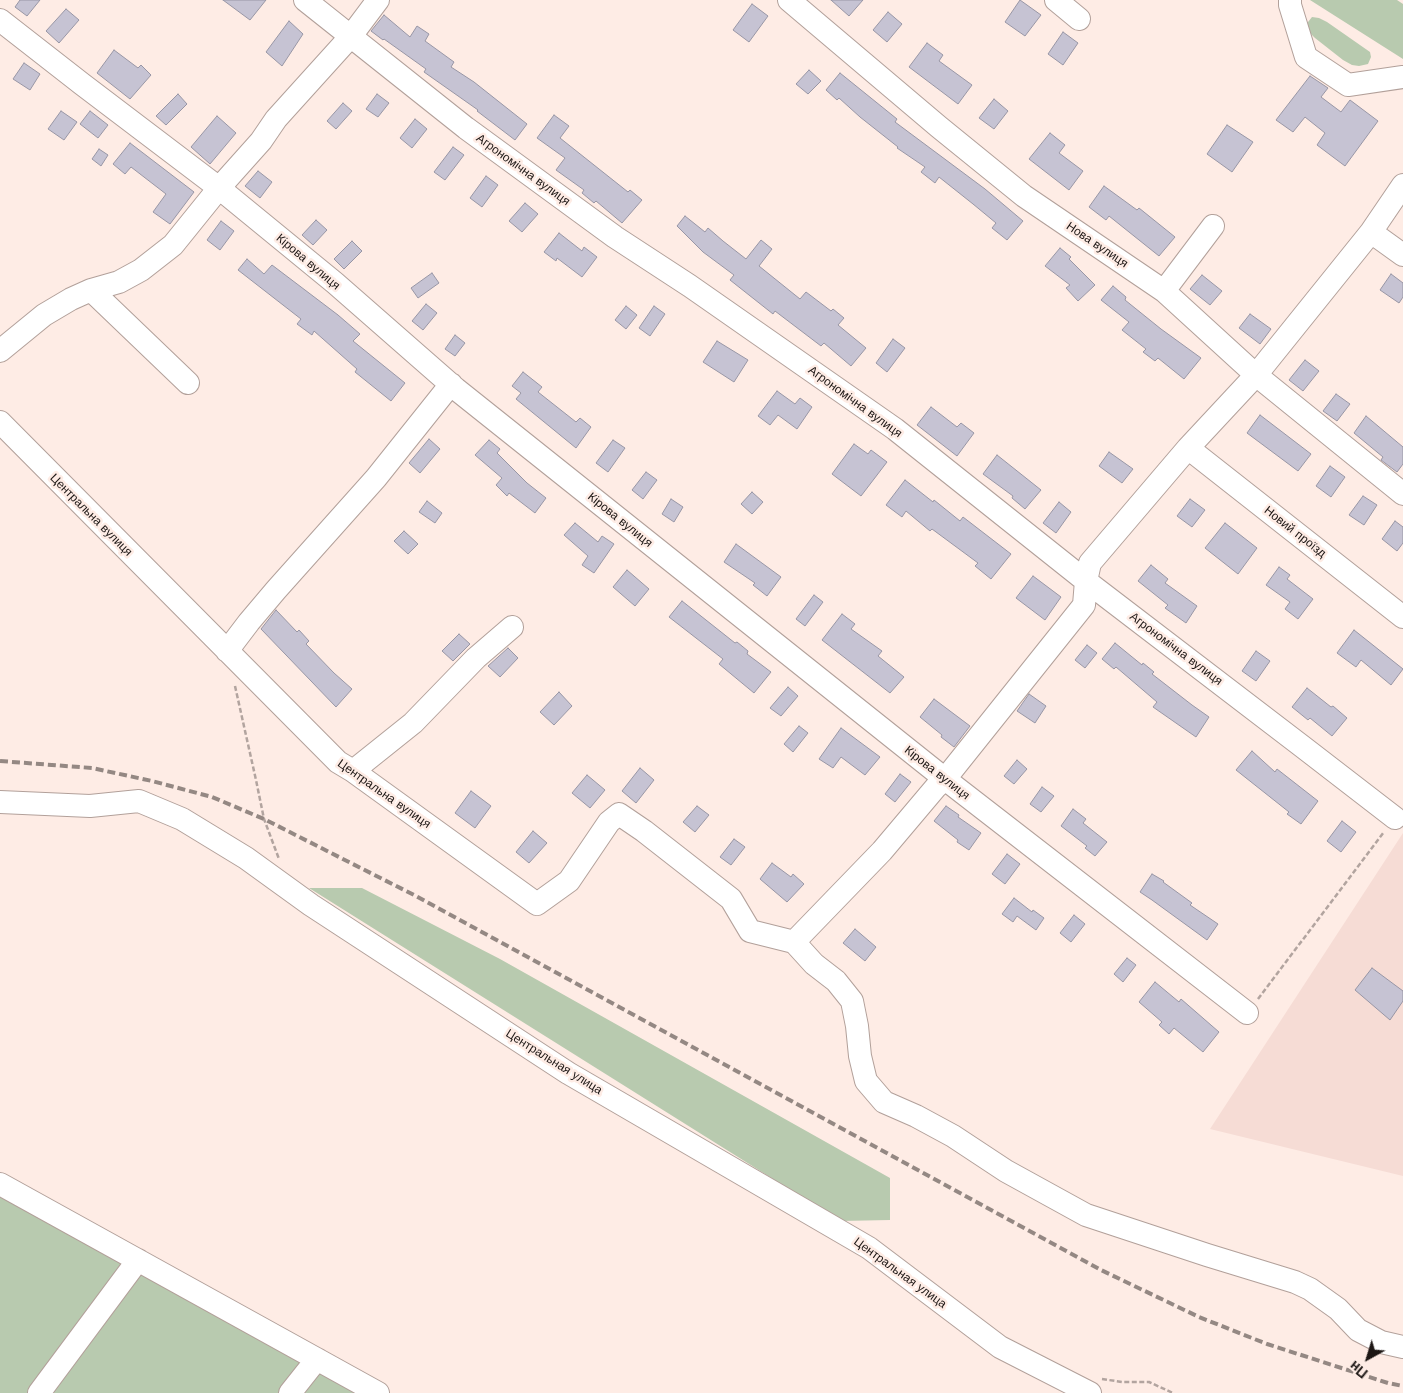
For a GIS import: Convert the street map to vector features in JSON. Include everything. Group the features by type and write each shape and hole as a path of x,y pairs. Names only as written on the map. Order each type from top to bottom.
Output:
{"street":[{"name":"Агрономічна вулиця","path":"305,0 466,128 615,237 690,286 895,430 1086,581 1395,818"},
{"path":"0,351 44,316 71,299 91,290 119,282 141,270 173,245 219,188 261,141 276,119 351,36 378,0"},
{"name":"Нова вулиця","path":"789,0 1024,196 1164,291 1256,375 1403,494"},
{"path":"1056,0 1079,19"},
{"path":"1290,0 1306,57 1348,85 1403,77"},
{"name":"Кірова вулиця","path":"0,20 219,188 334,283 450,384 945,779 1247,1013"},
{"path":"1403,185 1371,232 1256,375 1188,448 1090,563 1084,605 945,779 936,787 882,851 794,942 814,964 836,981 852,1002 860,1056 866,1081 884,1102 916,1116 952,1136 1006,1171 1086,1215 1295,1282 1310,1289 1338,1309 1358,1330 1380,1342 1403,1347"},
{"path":"1164,291 1213,226"},
{"path":"1371,232 1403,255"},
{"path":"91,290 188,383"},
{"path":"227,651 276,590 376,478 450,384"},
{"name":"Центральна вулиця","path":"0,422 338,762 354,771 537,904 569,881 609,822 620,814 731,899 750,931 794,942"},
{"name":"Новий проїзд","path":"1188,448 1403,617"},
{"path":"354,771 413,723 476,658 512,627"},
{"name":"Центральная улица","path":"0,802 90,806 139,801 182,820 246,858 311,905 568,1073 870,1248 1000,1347 1094,1386"},
{"path":"0,1184 378,1393"},
{"path":"39,1393 138,1260"},
{"path":"290,1393 317,1359"}],"path":[{"path":"233,678 264,819 281,864"},
{"path":"1247,1013 1395,818"},
{"path":"1094,1386 1122,1382 1149,1382 1173,1393"}],"shaded area":[{"path":"1403,833 1403,1176 1210,1129"}],"green space":[{"path":"1310,0 1397,0 1403,4 1403,59"},
{"path":"1312,17 1327,22 1370,52 1371,57 1368,64 1352,65 1315,38 1308,28 1308,22"},
{"path":"309,888 362,888 500,959 890,1178 890,1220 840,1221"},
{"path":"0,1179 380,1393 0,1393"}],"building":[{"path":"20,0 40,0 27,16 15,7"},
{"path":"223,0 266,0 250,20"},
{"path":"831,0 863,0 849,16"},
{"path":"1020,0 1041,15 1025,36 1005,22"},
{"path":"752,4 768,16 749,42 733,30"},
{"path":"66,9 79,20 59,43 46,31"},
{"path":"888,12 902,24 887,42 873,30"},
{"path":"384,15 410,37 417,26 429,34 425,41 454,62 451,67 474,82 527,124 515,140 478,110 424,72 426,69 371,31"},
{"path":"289,21 303,34 282,66 266,52"},
{"path":"1063,32 1078,43 1063,65 1048,54"},
{"path":"927,43 943,55 939,61 972,85 958,104 909,67"},
{"path":"114,50 138,68 141,65 151,75 130,99 97,73"},
{"path":"24,63 40,74 30,90 13,79"},
{"path":"809,70 821,81 808,94 796,84"},
{"path":"840,73 897,119 895,122 985,189 1023,221 1007,240 992,228 996,223 939,177 935,183 921,172 925,167 897,148 839,98 837,100 826,90"},
{"path":"1310,76 1328,88 1321,97 1341,112 1350,100 1378,121 1345,166 1317,145 1325,133 1305,117 1293,132 1276,120"},
{"path":"178,94 187,104 166,125 156,116"},
{"path":"377,94 389,103 378,117 366,109"},
{"path":"994,99 1008,111 994,129 979,118"},
{"path":"343,103 352,111 336,129 327,121"},
{"path":"61,111 77,122 64,140 48,129"},
{"path":"90,111 108,125 98,138 80,124"},
{"path":"554,115 569,126 560,138 628,192 630,190 642,200 622,223 596,201 594,203 582,193 584,190 556,170 565,158 537,138"},
{"path":"217,116 236,133 210,164 191,147"},
{"path":"415,119 427,129 412,148 400,138"},
{"path":"1227,125 1253,142 1232,172 1207,154"},
{"path":"1050,133 1065,145 1059,153 1083,171 1069,190 1029,159"},
{"path":"130,143 194,192 170,224 153,212 166,194 131,167 125,174 113,164"},
{"path":"453,147 464,155 445,180 434,172"},
{"path":"99,149 108,155 101,166 92,159"},
{"path":"258,171 272,182 260,198 245,186"},
{"path":"486,176 498,185 482,207 470,198"},
{"path":"1104,186 1137,210 1139,208 1175,237 1159,256 1109,216 1106,220 1089,207"},
{"path":"525,203 538,214 522,232 509,221"},
{"path":"685,216 705,232 708,228 746,259 761,240 772,249 759,266 800,299 806,292 831,311 833,309 844,318 838,325 866,348 851,366 824,343 821,346 775,311 773,314 730,280 734,275 703,252 677,226"},
{"path":"316,220 327,230 313,245 302,235"},
{"path":"221,221 234,231 220,250 207,240"},
{"path":"559,233 582,251 584,247 597,257 582,277 557,258 556,261 544,252"},
{"path":"352,241 362,251 344,269 334,259"},
{"path":"1060,248 1071,257 1069,259 1095,285 1078,301 1066,288 1070,285 1045,266"},
{"path":"247,259 264,274 272,265 360,334 353,341 405,383 391,401 355,372 357,369 314,331 312,335 297,324 301,319 238,270"},
{"path":"432,273 439,283 418,298 411,288"},
{"path":"1391,274 1403,283 1403,297 1399,303 1380,290"},
{"path":"1202,275 1222,291 1210,305 1190,289"},
{"path":"1113,286 1126,297 1125,300 1201,358 1184,379 1158,358 1155,361 1143,352 1146,349 1122,330 1129,322 1101,300"},
{"path":"426,304 437,313 423,330 412,321"},
{"path":"626,306 637,315 626,329 615,320"},
{"path":"654,306 665,314 650,336 639,328"},
{"path":"1250,314 1271,329 1260,344 1239,328"},
{"path":"455,335 465,343 455,356 445,349"},
{"path":"893,339 905,348 887,372 876,363"},
{"path":"717,341 748,360 734,382 703,362"},
{"path":"1305,360 1319,371 1303,391 1289,380"},
{"path":"523,372 542,387 538,392 576,422 580,418 591,427 576,448 516,399 521,393 512,386"},
{"path":"777,391 795,404 800,398 812,407 797,429 778,415 770,425 758,416"},
{"path":"1336,394 1350,404 1337,421 1323,411"},
{"path":"931,407 957,427 961,423 974,433 957,456 917,425"},
{"path":"1260,415 1311,454 1298,471 1247,433"},
{"path":"1366,416 1403,447 1403,464 1397,472 1381,460 1383,457 1354,433"},
{"path":"429,439 440,449 420,473 409,463"},
{"path":"489,440 500,449 497,453 527,483 546,498 535,513 509,493 507,496 496,485 502,478 475,455"},
{"path":"613,440 625,448 608,472 596,463"},
{"path":"854,444 868,454 871,450 887,462 861,496 832,474"},
{"path":"1109,452 1133,469 1122,483 1099,466"},
{"path":"997,455 1041,490 1025,509 1012,498 1013,496 983,474"},
{"path":"1330,466 1345,477 1331,497 1316,486"},
{"path":"646,472 657,480 643,499 632,490"},
{"path":"905,480 960,521 963,517 1011,554 991,579 975,566 978,563 932,529 930,531 906,511 902,517 886,505"},
{"path":"752,492 763,502 752,514 741,504"},
{"path":"1363,496 1377,505 1364,525 1349,515"},
{"path":"671,499 683,507 674,522 662,514"},
{"path":"1190,499 1205,510 1192,527 1177,516"},
{"path":"427,501 442,513 435,523 419,512"},
{"path":"1059,502 1071,512 1056,533 1043,523"},
{"path":"1395,521 1403,527 1403,543 1397,551 1382,539"},
{"path":"575,523 598,542 602,536 614,544 594,573 582,565 588,556 564,535"},
{"path":"1225,523 1257,548 1238,574 1205,548"},
{"path":"404,531 418,544 408,554 394,541"},
{"path":"736,544 781,577 767,596 753,585 755,583 724,562"},
{"path":"1151,565 1168,579 1165,583 1197,606 1186,623 1165,608 1168,605 1138,581"},
{"path":"1279,567 1290,575 1287,579 1313,599 1298,619 1285,609 1290,602 1266,585"},
{"path":"627,570 649,589 635,606 613,587"},
{"path":"1033,576 1061,597 1045,620 1016,598"},
{"path":"814,595 823,602 805,626 796,619"},
{"path":"682,601 735,643 737,642 748,651 747,654 771,672 754,693 719,664 723,659 669,617"},
{"path":"276,610 297,632 299,630 309,641 306,644 352,689 336,707 261,629"},
{"path":"842,614 855,624 851,629 882,651 878,656 904,677 890,693 822,640"},
{"path":"1354,630 1403,669 1391,685 1361,660 1356,667 1337,653"},
{"path":"459,634 470,644 453,661 442,651"},
{"path":"1115,643 1142,665 1143,663 1154,672 1152,674 1209,717 1196,737 1153,707 1157,702 1116,667 1114,669 1102,659"},
{"path":"1087,645 1097,653 1085,668 1075,660"},
{"path":"508,648 518,658 500,677 488,666"},
{"path":"1256,651 1270,661 1256,681 1242,671"},
{"path":"788,687 798,696 781,716 770,708"},
{"path":"1307,688 1347,718 1332,736 1310,718 1308,720 1292,707"},
{"path":"559,692 572,706 554,725 540,712"},
{"path":"1029,694 1046,706 1035,723 1017,711"},
{"path":"934,699 970,726 954,747 920,717"},
{"path":"799,726 808,733 793,752 784,744"},
{"path":"841,728 880,757 865,775 841,757 833,768 819,759"},
{"path":"1252,751 1275,772 1277,769 1318,801 1301,824 1287,814 1289,812 1236,770"},
{"path":"1017,760 1027,769 1014,784 1004,776"},
{"path":"640,768 654,780 636,803 622,791"},
{"path":"900,774 911,782 895,802 885,794"},
{"path":"587,775 605,790 590,808 572,793"},
{"path":"1042,787 1054,796 1041,812 1030,804"},
{"path":"471,791 491,806 475,828 455,813"},
{"path":"697,806 709,815 695,832 683,822"},
{"path":"946,806 981,833 969,850 934,821"},
{"path":"1073,809 1086,819 1083,823 1107,842 1095,856 1085,848 1087,846 1061,826"},
{"path":"1342,821 1356,832 1341,852 1327,841"},
{"path":"533,831 547,843 529,863 516,852"},
{"path":"734,839 745,847 731,865 720,857"},
{"path":"1007,854 1020,864 1005,884 992,874"},
{"path":"772,863 791,877 793,874 804,884 787,902 760,879"},
{"path":"1152,874 1192,903 1190,905 1218,924 1207,940 1140,892"},
{"path":"1014,898 1032,912 1033,910 1044,918 1036,930 1017,916 1013,922 1002,914"},
{"path":"1074,915 1085,924 1071,942 1060,933"},
{"path":"855,929 876,947 865,961 843,943"},
{"path":"1127,958 1136,965 1123,982 1114,974"},
{"path":"1372,968 1403,991 1403,1001 1390,1020 1355,990"},
{"path":"1155,982 1179,1002 1181,999 1219,1032 1203,1052 1174,1028 1169,1034 1159,1025 1162,1022 1139,1002"}],"railway":[{"path":"0,761 92,768 152,781 212,797 264,819 416,896 1101,1270 1199,1317 1267,1344 1388,1383 1403,1386"}]}
